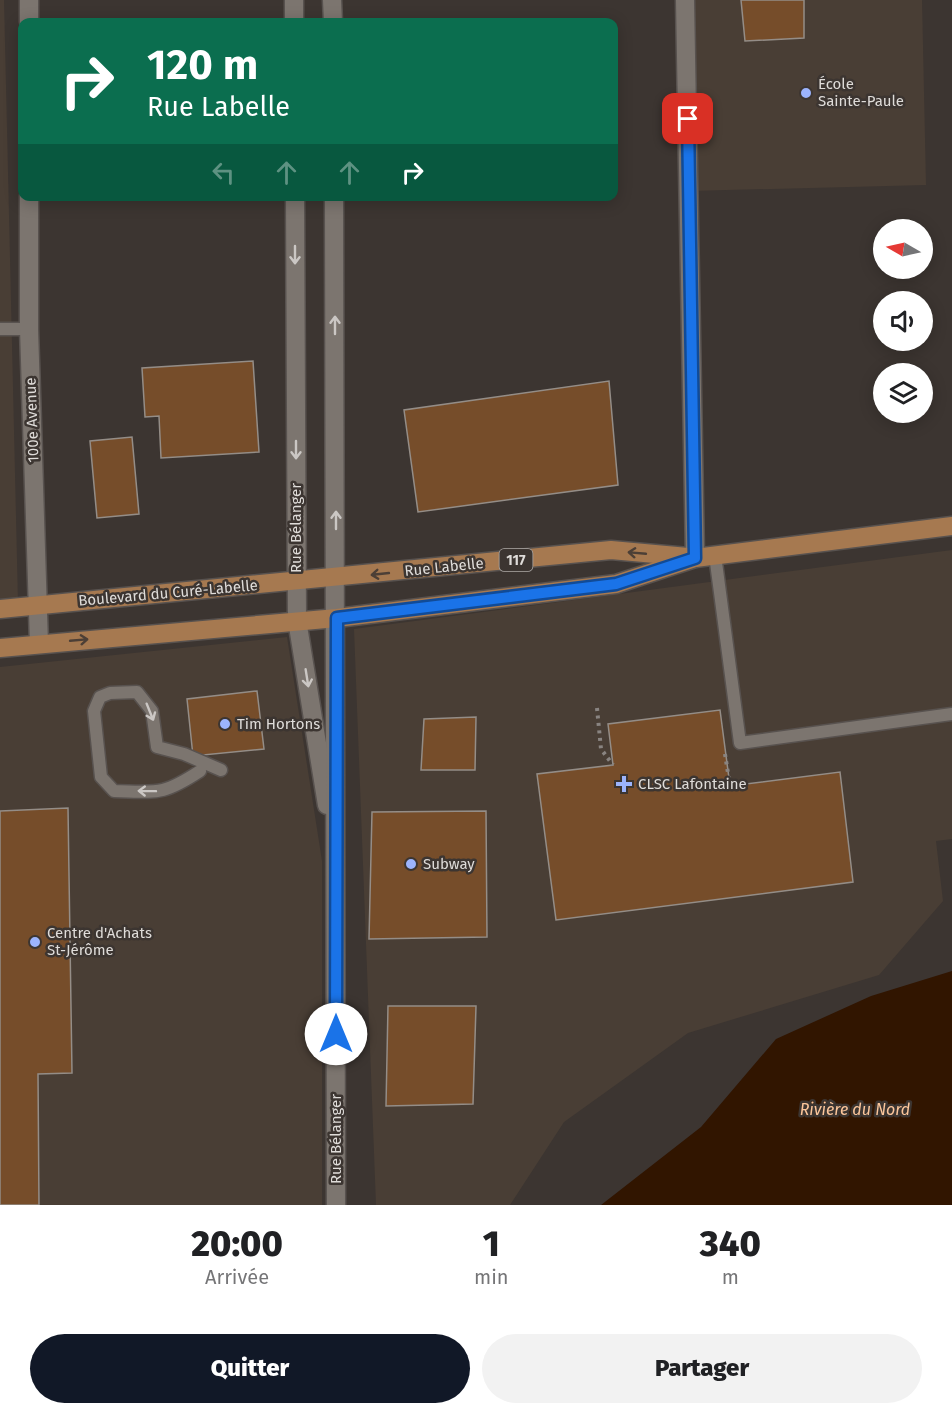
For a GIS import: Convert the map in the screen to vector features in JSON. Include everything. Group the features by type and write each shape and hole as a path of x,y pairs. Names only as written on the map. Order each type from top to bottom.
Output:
{"main road":[{"name":"Rue Labelle","path":"337,618 616,584 695,558 952,526"},
{"name":"Rue Labelle","path":"337,578 611,550 695,558"},
{"name":"Boulevard du Curé-Labelle","path":"0,609 337,578"},
{"name":"117","path":"0,648 337,618"}],"street":[{"path":"29,0 29,18"},
{"path":"294,0 294,18"},
{"path":"333,0 333,18"},
{"path":"685,0 695,558"},
{"name":"100e Avenue","path":"29,201 29,329 39,644"},
{"name":"Rue Bélanger","path":"295,201 297,620 336,857"},
{"name":"Rue Bélanger","path":"334,201 337,578 336,1205"}],"lane":[{"path":"0,329 29,329"},
{"path":"715,555 740,743 952,714"},
{"path":"200,771 176,787 163,792 114,791 101,777 94,711 100,697 110,693 136,692 153,711 157,747 184,754 221,770"}],"path":[{"path":"597,708 601,749 613,765"}],"shaded area":[{"path":"0,0 4,0 18,603 0,605"},
{"name":"École Sainte-Paule","path":"685,0 922,0 926,185 689,191"},
{"path":"952,550 952,839 936,841 943,901 879,975 688,1033 564,1122 510,1205 376,1205 354,629"},
{"path":"287,637 322,861 322,1205 0,1205 0,667"}],"water":[{"name":"Rivière du Nord","path":"952,971 952,1205 601,1205 701,1127 776,1039 871,996"}],"building":[{"path":"741,0 804,0 804,38 745,41"},
{"path":"253,361 259,452 161,458 159,416 145,417 142,368"},
{"path":"609,381 618,485 418,512 404,410"},
{"path":"132,437 139,514 97,518 90,441"},
{"path":"257,691 264,749 193,756 187,699"},
{"path":"720,710 730,786 840,772 853,882 556,920 537,774 613,765 608,724"},
{"path":"476,717 475,770 421,770 424,719"},
{"name":"Centre d'Achats St-Jérôme","path":"68,808 72,1073 38,1074 39,1205 0,1205 0,811"},
{"path":"486,811 487,937 369,939 372,812"},
{"path":"388,1006 476,1006 473,1104 386,1106"}],"place":[{"name":"École Sainte-Paule","path":"806,93"},
{"name":"Tim Hortons","path":"225,724"},
{"name":"CLSC Lafontaine","path":"624,784"},
{"name":"Subway","path":"411,864"},
{"name":"Centre d'Achats St-Jérôme","path":"35,942"}],"route":[{"path":"336,1034 337,618 616,584 695,558 688,119"}]}
